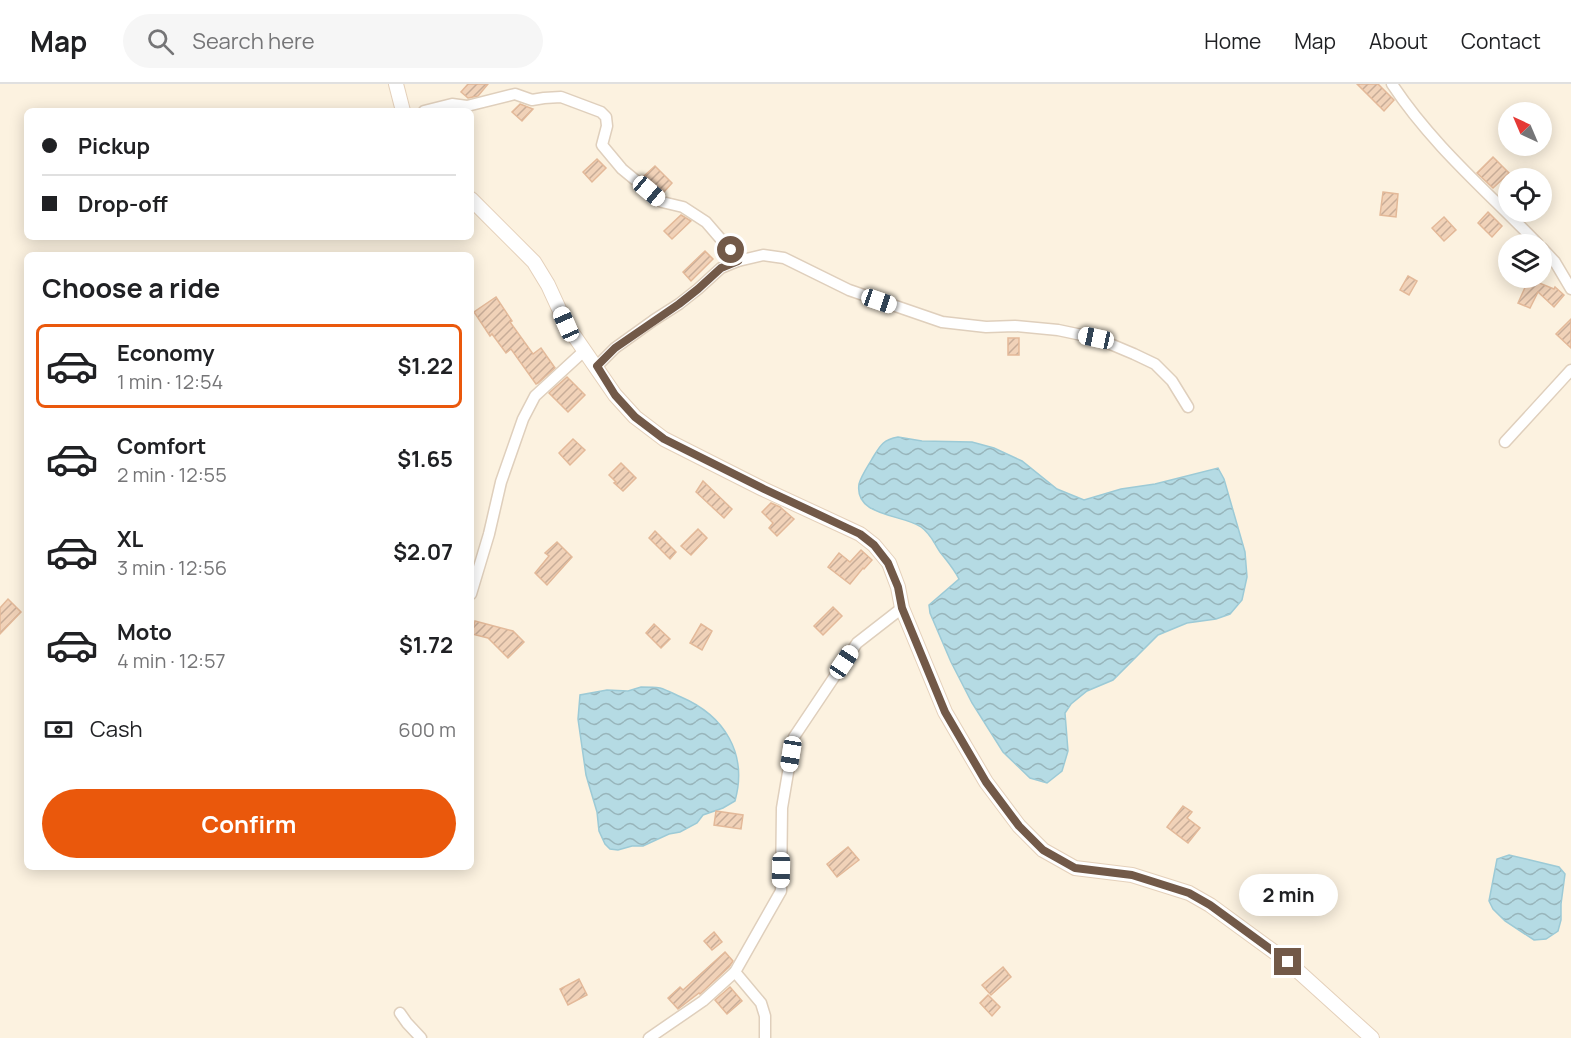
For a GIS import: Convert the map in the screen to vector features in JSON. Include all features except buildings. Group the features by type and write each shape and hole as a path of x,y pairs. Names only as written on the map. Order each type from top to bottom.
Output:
{"street":[{"path":"396,84 402,108"},
{"path":"1392,84 1403,101 1445,151 1528,234"},
{"path":"436,108 452,104 467,106 515,94 532,100 561,97 601,112 606,117 607,126 602,145 622,169 662,202 683,207 705,222 738,261"},
{"path":"474,202 534,262 548,285 566,324 615,395 635,417 664,439 860,534 874,545 888,563 898,587 902,608 945,712 986,782 1019,826 1043,850 1075,868 1132,875 1189,893 1210,905 1288,962 1372,1038"},
{"path":"597,366 615,348 685,299 721,268 763,255 784,258 849,290 942,322 986,327 1015,326 1058,330 1096,338 1155,364 1172,381 1188,407"},
{"path":"1552,259 1571,289"},
{"path":"474,584 501,483 523,419 536,396 584,351"},
{"path":"1505,442 1571,370"},
{"path":"649,1038 703,1001 735,972 781,891 782,808 794,736 857,643 902,608"},
{"path":"735,972 761,1003 765,1016 765,1038"},
{"path":"400,1013 420,1038"}],"water":[{"path":"898,437 922,441 972,442 994,448 1022,461 1057,489 1084,500 1121,489 1155,484 1218,468 1224,479 1245,552 1247,577 1242,600 1230,614 1216,619 1187,623 1158,635 1113,680 1087,691 1071,704 1065,713 1068,751 1062,771 1047,783 1030,778 1003,752 972,703 930,613 929,605 959,579 957,575 921,527 872,509 859,495 860,481 877,450 885,442"},
{"path":"641,687 660,688 681,697 710,715 721,726 735,752 738,768 735,801 703,815 697,823 680,832 669,834 643,846 610,849 599,831 597,812 586,775 578,719 580,695 607,690 628,691"},
{"path":"1509,855 1559,867 1565,874 1558,931 1546,939 1534,940 1505,921 1493,909 1489,901 1497,859"}],"route":[{"path":"731,250 738,261 721,268 679,304 615,348 597,366 615,395 635,417 664,439 860,534 874,545 888,563 898,587 902,608 945,712 986,782 1019,826 1043,850 1075,868 1132,875 1189,893 1210,905 1288,962"}]}
